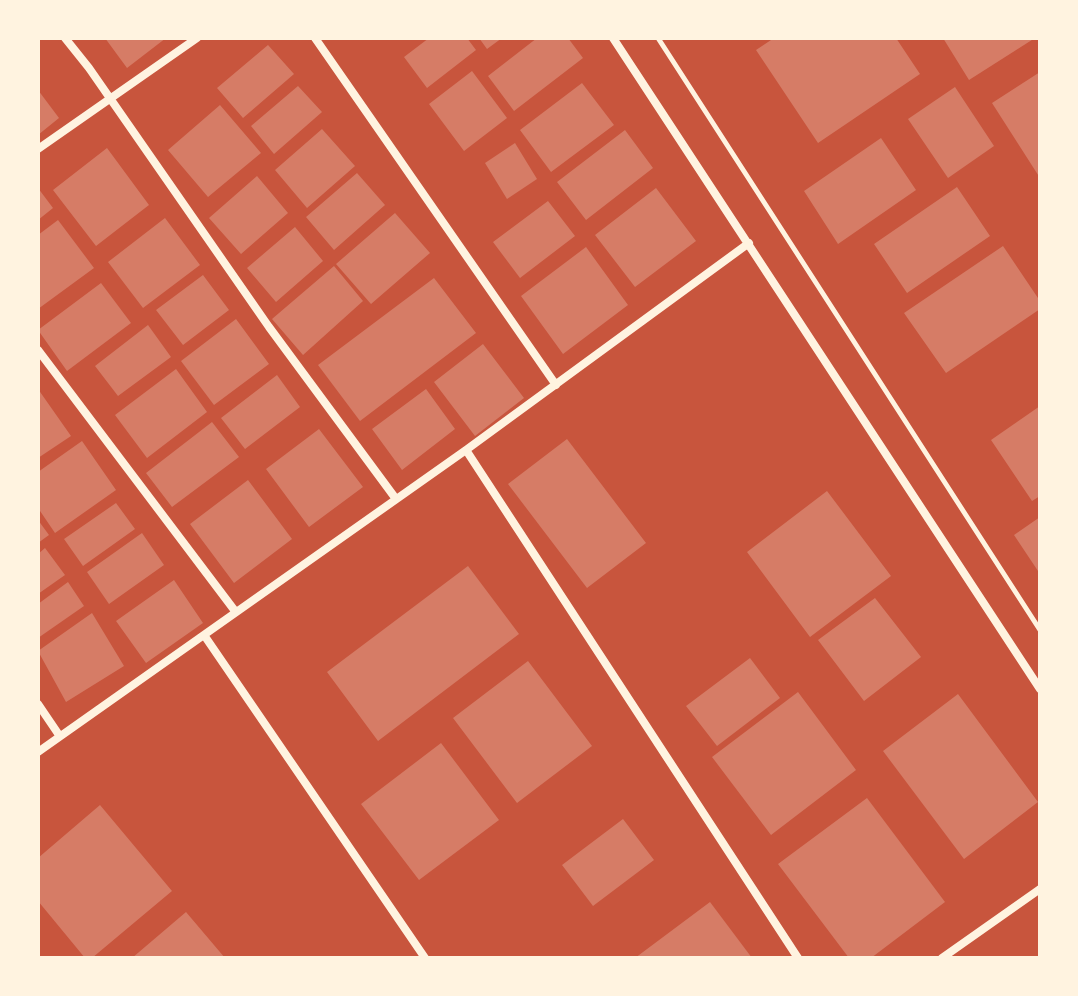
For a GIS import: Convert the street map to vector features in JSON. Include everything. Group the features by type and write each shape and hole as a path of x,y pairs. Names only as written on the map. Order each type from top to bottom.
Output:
{"street":[{"path":"65,38 269,327 396,499"},
{"path":"38,149 197,38"},
{"path":"315,38 556,385"},
{"path":"613,38 1040,689"},
{"path":"38,752 466,450 749,243"},
{"path":"38,350 235,611"},
{"path":"466,450 798,958"},
{"path":"204,635 425,958"},
{"path":"38,704 59,735"},
{"path":"942,958 1040,889"}],"path":[{"path":"658,38 1040,630"}],"building":[{"path":"105,38 166,38 127,68"},
{"path":"429,38 467,38 476,50 427,88 404,57"},
{"path":"479,38 502,38 487,49"},
{"path":"537,38 568,38 583,58 514,111 488,76"},
{"path":"774,38 896,38 920,74 818,143 756,50"},
{"path":"943,38 1035,38 969,80"},
{"path":"268,45 294,74 243,118 217,88"},
{"path":"472,71 507,118 464,151 429,104"},
{"path":"1040,72 1040,178 992,103"},
{"path":"582,83 614,125 551,172 520,130"},
{"path":"298,86 322,112 274,154 251,126"},
{"path":"955,87 994,146 948,178 908,119"},
{"path":"38,90 59,118 38,135"},
{"path":"220,105 261,153 208,197 168,150"},
{"path":"322,129 355,166 307,208 275,170"},
{"path":"625,130 653,168 586,220 557,182"},
{"path":"881,138 916,190 838,244 804,191"},
{"path":"515,143 537,179 507,199 485,163"},
{"path":"107,148 149,205 96,246 53,190"},
{"path":"357,173 385,205 334,250 306,217"},
{"path":"257,176 288,213 241,254 209,218"},
{"path":"957,187 990,236 907,293 874,244"},
{"path":"38,188 53,208 38,220"},
{"path":"656,188 696,241 635,287 595,235"},
{"path":"548,201 575,236 520,278 493,242"},
{"path":"395,213 430,253 371,304 336,264"},
{"path":"165,218 200,265 143,308 108,262"},
{"path":"58,220 94,268 38,309 38,235"},
{"path":"295,227 323,261 276,302 247,268"},
{"path":"1003,246 1040,301 1040,309 946,373 904,313"},
{"path":"586,247 628,305 563,354 521,296"},
{"path":"334,266 363,301 303,355 272,319"},
{"path":"203,275 229,310 183,345 156,310"},
{"path":"434,278 476,333 360,421 318,365"},
{"path":"101,283 131,323 67,371 38,330"},
{"path":"236,319 269,364 214,405 181,361"},
{"path":"148,325 171,357 118,396 95,366"},
{"path":"483,344 524,398 475,436 434,382"},
{"path":"176,369 207,412 147,458 115,415"},
{"path":"277,375 300,407 245,449 221,418"},
{"path":"38,389 71,436 38,458"},
{"path":"426,389 455,429 402,470 372,429"},
{"path":"1040,406 1040,496 1032,501 991,440"},
{"path":"212,422 239,457 172,507 146,473"},
{"path":"319,429 363,487 309,527 266,469"},
{"path":"567,439 646,543 587,588 508,484"},
{"path":"82,441 116,490 55,533 38,508 38,472"},
{"path":"248,480 292,539 234,583 190,524"},
{"path":"827,491 891,576 810,637 747,552"},
{"path":"116,503 135,529 83,566 64,539"},
{"path":"1040,517 1040,574 1014,535"},
{"path":"38,520 49,535 38,543"},
{"path":"142,533 164,565 109,604 87,572"},
{"path":"45,548 65,575 38,594 38,554"},
{"path":"468,566 519,634 378,741 327,672"},
{"path":"174,580 203,623 146,663 116,621"},
{"path":"68,582 84,606 38,638 38,604"},
{"path":"875,598 921,657 864,701 818,640"},
{"path":"92,613 124,666 66,702 38,651"},
{"path":"750,658 780,698 717,746 686,706"},
{"path":"528,661 592,746 517,803 453,718"},
{"path":"798,692 856,770 771,835 712,757"},
{"path":"958,694 1038,802 964,859 883,751"},
{"path":"441,743 499,820 419,880 361,804"},
{"path":"867,798 945,902 871,958 849,958 778,864"},
{"path":"100,805 172,891 92,958 85,958 38,901 38,858"},
{"path":"623,819 654,860 593,906 562,865"},
{"path":"710,902 752,958 635,958"},
{"path":"186,912 225,958 132,958"}]}
